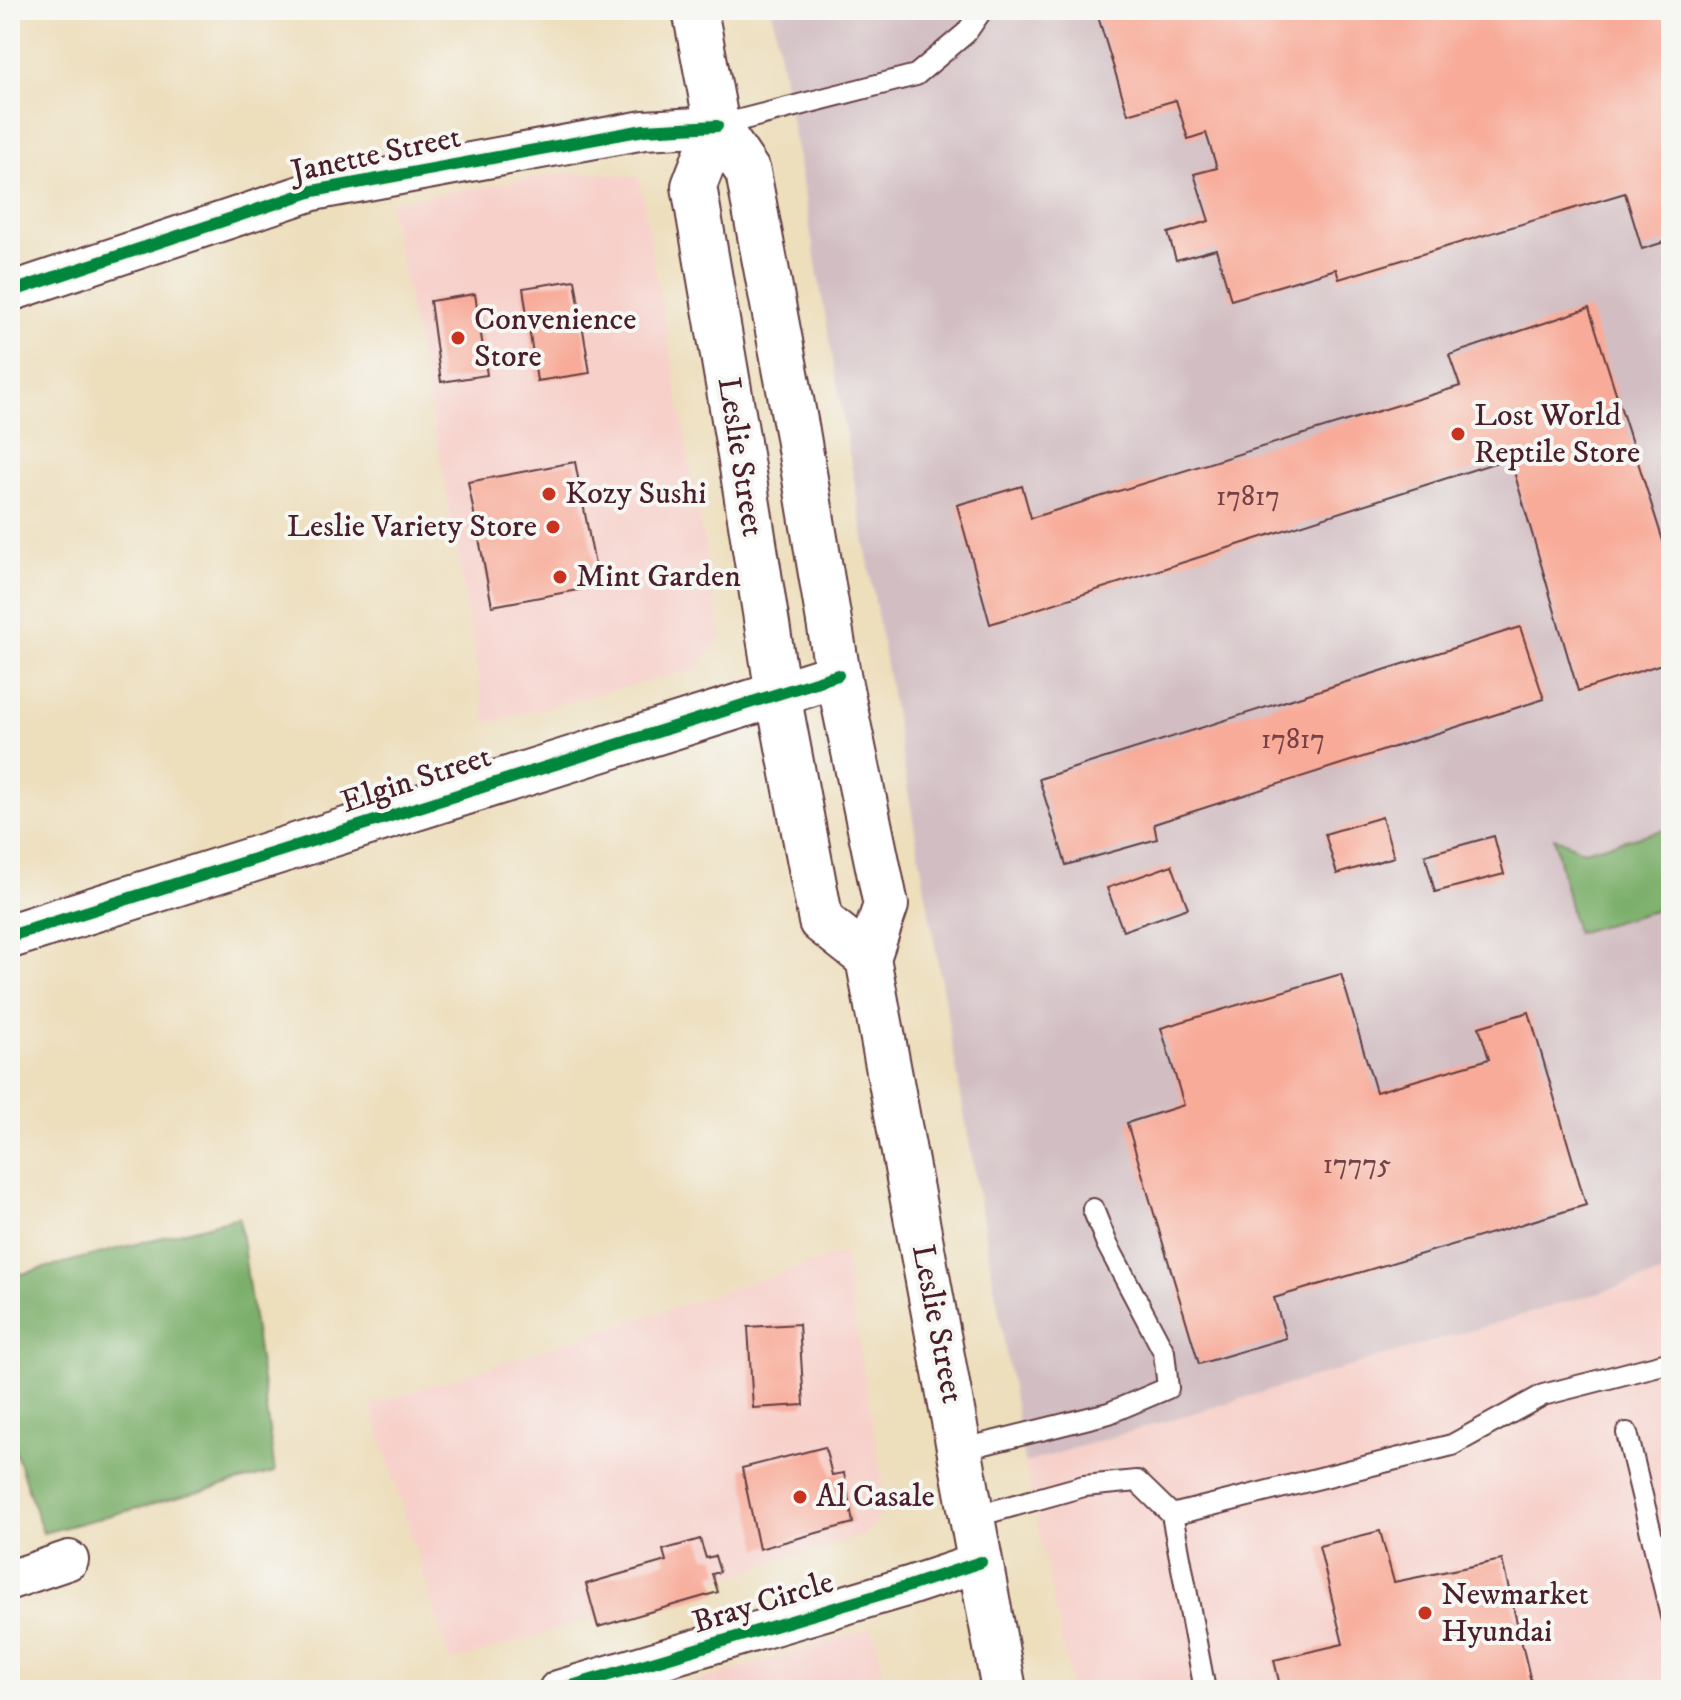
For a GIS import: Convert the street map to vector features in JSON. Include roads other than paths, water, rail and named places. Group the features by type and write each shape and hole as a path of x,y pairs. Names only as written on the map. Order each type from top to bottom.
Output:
{"main road":[{"name":"Leslie Street","path":"695,10 717,126 748,172 797,431 838,675 886,905 868,958 1004,1690"},
{"name":"Leslie Street","path":"717,126 694,186 778,694 821,921 868,958"},
{"name":"Elgin Street","path":"10,936 838,675"}],"street":[{"name":"Janette Street","path":"10,292 313,191 630,132 717,126"},
{"path":"10,1580 69,1560"},
{"name":"Bray Circle","path":"558,1690 981,1562"}],"lane":[{"path":"717,126 916,75 966,33 982,10"},
{"path":"960,1450 1109,1413 1168,1388 1164,1352 1107,1244 1093,1209"},
{"path":"1172,1515 1452,1445 1543,1395 1671,1362"},
{"path":"1627,1433 1671,1616"},
{"path":"973,1517 1084,1486 1137,1481 1172,1515 1205,1690"}],"place":[{"name":"Convenience Store","path":"458,338"},
{"name":"Lost World Reptile Store","path":"1458,434"},
{"name":"Kozy Sushi","path":"549,494"},
{"name":"Leslie Variety Store","path":"553,527"},
{"name":"Mint Garden","path":"560,577"},
{"name":"Al Casale","path":"800,1497"},
{"name":"Newmarket Hyundai","path":"1425,1613"}]}
